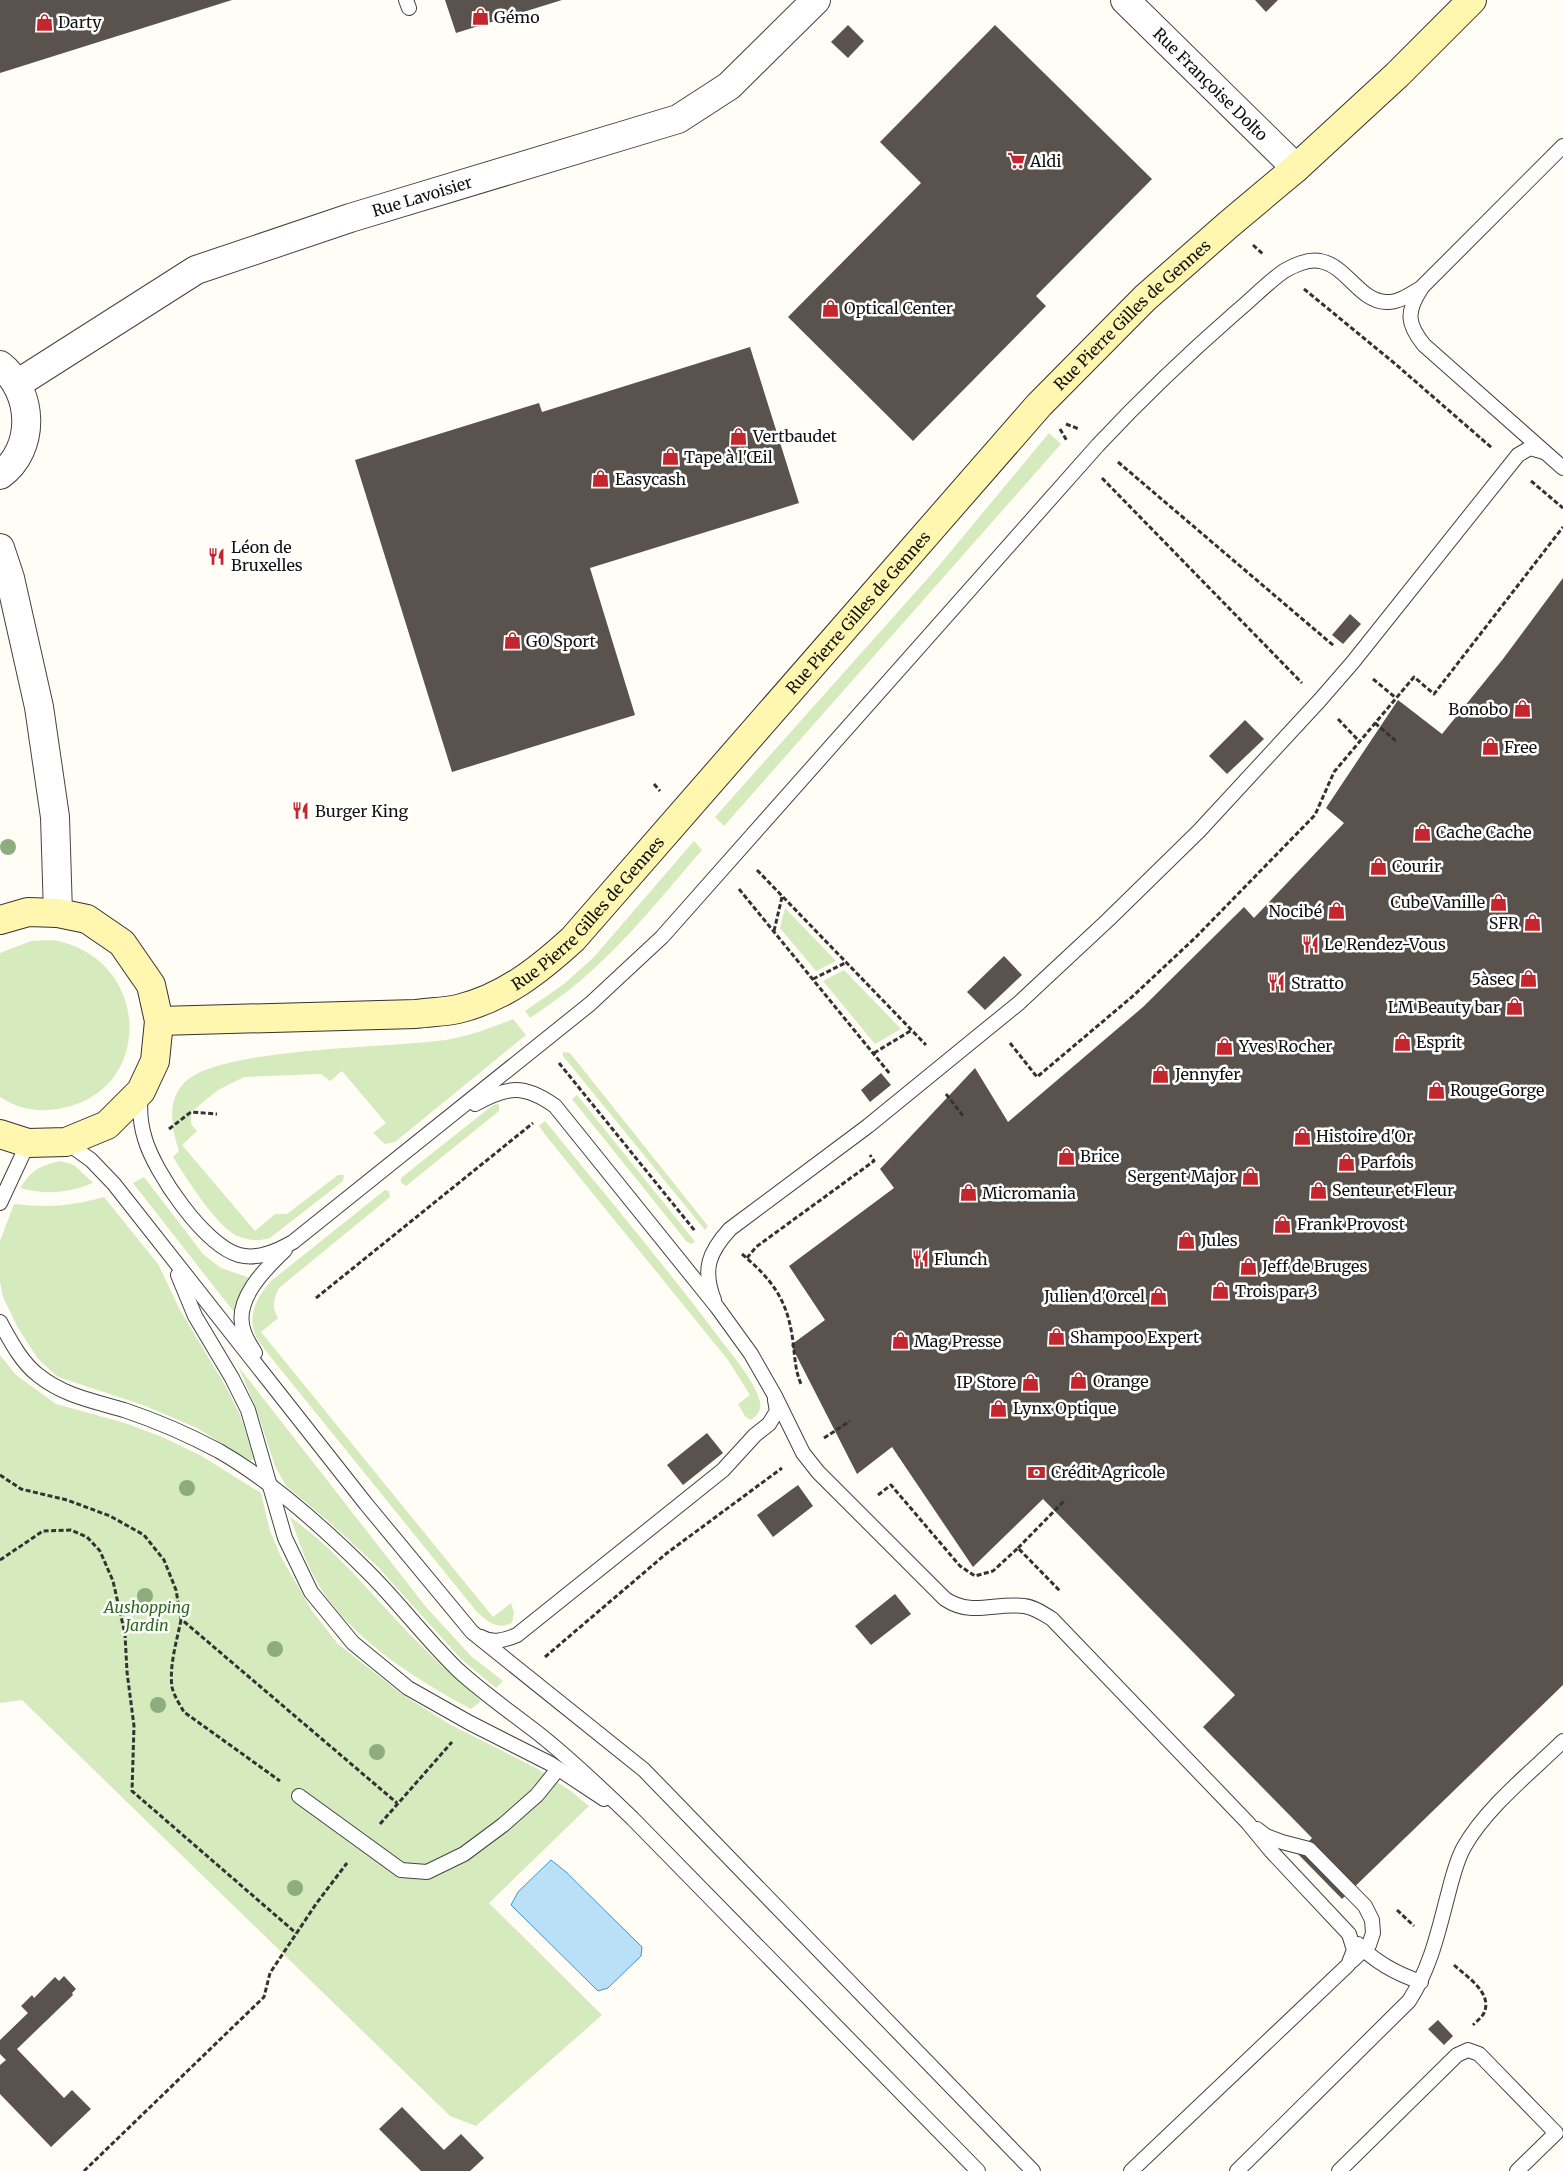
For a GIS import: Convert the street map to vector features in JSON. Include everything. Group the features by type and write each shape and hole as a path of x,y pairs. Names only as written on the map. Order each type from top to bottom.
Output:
{"street":[{"name":"Rue Lavoisier","path":"9,374 196,270 350,218 678,118 728,86 816,0"},
{"name":"Rue Françoise Dolto","path":"1125,0 1296,168"},
{"name":"Rue Pierre Gilles de Gennes","path":"159,1021 416,1014 458,1009 503,993 541,968 573,939 680,816 1047,412 1146,298 1296,168 1397,75 1472,0"},
{"path":"0,475 9,468 24,442 27,412 9,374"},
{"path":"0,548 10,578 39,707 55,817 58,913"},
{"path":"0,920 28,912 58,913 87,919 122,943 151,986 159,1021 154,1061 141,1090 107,1125 66,1142 28,1143 0,1134"}],"lane":[{"path":"1563,146 1421,288 1412,302 1410,318 1413,331 1424,345 1563,468"},
{"path":"271,1384 243,1331 244,1304 252,1288 269,1266 293,1242 542,1042 632,967 662,937 1084,460 1164,376 1284,272 1303,261 1320,261 1340,269 1374,299 1387,302 1405,297 1421,288"},
{"path":"717,1308 709,1286 707,1268 715,1244 730,1229 868,1126 945,1064 1019,1003 1080,948 1199,831 1320,700 1353,662 1518,455 1530,448 1544,452"},
{"path":"141,1090 139,1113 145,1140 154,1160 183,1205 208,1235 225,1250 241,1256 261,1256 293,1242"},
{"path":"435,1128 492,1094 516,1090 537,1093 555,1106 717,1308 751,1354 775,1396 803,1452 844,1501 944,1599 955,1606 966,1609 1024,1606 1038,1610 1052,1619 1248,1823 1271,1851 1364,1950 1382,1964 1402,1975 1421,1982"},
{"path":"66,1142 91,1160 114,1184 372,1511 472,1632 644,1770 1033,2171"},
{"path":"0,1203 28,1143"},
{"path":"156,1237 184,1285 195,1316 232,1378 248,1410 285,1538 311,1592 353,1644 408,1688 558,1769 634,1819"},
{"path":"0,1322 14,1347 36,1374 67,1394 126,1411 172,1428 219,1452 269,1486 323,1530 370,1574 412,1622 459,1670 494,1701 580,1768 634,1819 978,2171"},
{"path":"472,1632 486,1640 503,1642 517,1635 723,1470 755,1435 769,1424 777,1411 775,1396"},
{"path":"1237,2171 1409,2001 1421,1982 1435,1947 1451,1883 1463,1849 1479,1825 1563,1741"},
{"path":"299,1796 400,1870 427,1872 464,1854 503,1825 537,1795 558,1769"},
{"path":"1132,2171 1364,1950 1369,1945 1373,1933 1372,1920 1364,1906 1309,1849 1266,1836 1248,1823"},
{"path":"1348,1965 1354,1950 1349,1934"},
{"path":"1339,2171 1457,2055 1468,2050 1479,2054 1556,2133 1517,2171"}],"path":[{"path":"1228,225 1393,362 1563,508"},
{"path":"1047,412 1080,429 1396,698"},
{"path":"1047,412 1068,444 1360,742"},
{"path":"1007,1039 1037,1077 1133,996 1196,938 1315,814 1334,772 1414,677 1434,694 1563,527"},
{"path":"1375,723 1396,742"},
{"path":"654,784 680,816"},
{"path":"738,850 960,1080 944,1092 964,1117"},
{"path":"722,868 907,1094"},
{"path":"774,931 782,896"},
{"path":"813,979 847,962"},
{"path":"874,1053 912,1030"},
{"path":"542,1042 695,1231 705,1240 737,1250 765,1274 783,1301 792,1333 796,1372 802,1388"},
{"path":"316,1298 578,1086"},
{"path":"167,1132 191,1112 217,1114"},
{"path":"747,1258 756,1247 874,1161 866,1150"},
{"path":"525,1674 597,1610 667,1553 803,1452 850,1421"},
{"path":"822,1428 832,1444"},
{"path":"1,1477 21,1489 67,1500 110,1516 144,1534 164,1560 176,1590 181,1619 172,1687 184,1712 299,1796"},
{"path":"872,1489 878,1495 891,1485 960,1566 975,1576 993,1571 1065,1500"},
{"path":"0,1560 43,1531 71,1530 87,1537 100,1551 113,1581 125,1634 127,1672 134,1726 132,1790 296,1933"},
{"path":"1018,1548 1066,1598"},
{"path":"181,1619 397,1803"},
{"path":"84,2171 264,1997 270,1973 296,1933 363,1844 397,1803 470,1723"},
{"path":"1356,1897 1380,1894 1481,1990 1486,2002 1484,2013 1472,2026 1466,2038 1468,2050"}],"green space":[{"path":"1049,433 1061,444 724,826 715,817 937,568"},
{"path":"694,841 702,850 628,935 585,977 530,1018 525,1011 564,984 594,957"},
{"path":"785,908 836,961 816,971 780,928"},
{"path":"31,941 58,941 92,955 113,976 125,1001 130,1028 125,1054 113,1078 92,1097 57,1109 26,1108 0,1097 0,953"},
{"path":"844,970 901,1029 875,1044 823,981"},
{"path":"513,1019 526,1035 395,1142 385,1144 373,1133 386,1123 342,1071 330,1081 321,1074 244,1077 218,1090 191,1112 191,1124 197,1131 182,1145 255,1231 275,1214 287,1214 338,1175 344,1175 343,1181 270,1238 252,1240 231,1232 212,1214 173,1157 179,1151 174,1134 172,1116 178,1090 184,1083 202,1071 264,1056 447,1040 476,1033"},
{"path":"563,1052 570,1053 708,1226 705,1230 563,1056"},
{"path":"577,1095 695,1242 691,1244 687,1242 572,1099"},
{"path":"499,1104 499,1111 406,1186 401,1183 401,1178 493,1105"},
{"path":"545,1121 654,1254 742,1367 753,1385 760,1402 760,1410 753,1419 750,1420 745,1416 738,1404 750,1395 728,1360 547,1137 539,1126"},
{"path":"61,1161 74,1165 93,1183 57,1192 39,1192 20,1188 37,1169 47,1164"},
{"path":"144,1177 203,1254 221,1268 250,1278 240,1294 234,1312 133,1183"},
{"path":"385,1190 389,1191 390,1197 279,1288 274,1303 274,1310 278,1318 261,1332 493,1617 511,1603 514,1613 512,1623 507,1625 493,1624 477,1612 269,1355 254,1331 252,1317 256,1304 262,1292 271,1281"},
{"path":"104,1197 158,1264 180,1310 226,1387 240,1415 254,1459 250,1461 197,1428 143,1405 58,1377 38,1359 18,1328 3,1297 0,1282 0,1241 14,1204 60,1205"},
{"name":"Aushopping Jardin","path":"0,1355 16,1375 56,1404 125,1423 162,1437 200,1455 261,1493 270,1531 281,1557 312,1611 338,1644 403,1695 451,1725 536,1768 589,1806 489,1903 602,2015 476,2126 450,2116 22,1700 0,1703"},
{"path":"238,1366 426,1607 471,1656 503,1681 496,1688 461,1659 378,1567 326,1519 286,1486 275,1466 256,1408"},
{"path":"290,1517 334,1554 420,1644 481,1701 471,1709 449,1697 403,1668 360,1634 340,1614 324,1593 308,1565"}],"water":[{"path":"551,1860 566,1872 642,1947 641,1956 608,1988 598,1991 511,1905 518,1892"}],"building":[{"name":"Darty","path":"0,0 232,0 0,73"},
{"name":"Gémo","path":"445,0 562,0 456,33"},
{"path":"1255,0 1278,0 1266,12"},
{"path":"848,25 864,41 848,58 831,42"},
{"path":"995,25 1152,179 1036,296 1046,306 913,441 788,317 921,183 880,142"},
{"name":"GO Sport","path":"750,347 799,503 590,568 635,715 452,772 355,460 539,403 542,412"},
{"path":"1563,578 1563,1685 1342,1899 1297,1853 1312,1838 1203,1727 1235,1695 1043,1499 973,1567 892,1447 857,1474 791,1345 825,1320 789,1266 894,1188 880,1169 975,1068 1008,1122 1143,1007 1244,907 1254,918 1344,823 1326,808 1398,700 1442,734 1503,659"},
{"path":"1350,614 1361,624 1343,644 1332,635"},
{"path":"1245,720 1264,739 1227,774 1209,756"},
{"path":"1004,956 1022,975 985,1010 967,992"},
{"path":"881,1073 891,1085 870,1102 861,1090"},
{"path":"707,1433 723,1453 683,1485 667,1465"},
{"path":"798,1485 813,1506 773,1537 757,1515"},
{"path":"895,1594 911,1614 871,1645 855,1626"},
{"path":"64,1976 76,1989 72,1993 73,1995 17,2049 64,2098 72,2090 91,2109 51,2147 0,2094 0,2065 6,2060 0,2054 0,2040 28,2013 21,2006 32,1995 34,1998 55,1977 59,1981"},
{"path":"1438,2020 1453,2036 1444,2045 1428,2029"},
{"path":"402,2107 444,2150 461,2134 484,2158 470,2171 421,2171 379,2129"}],"place":[{"name":"Gémo","path":"480,17"},
{"name":"Darty","path":"44,22"},
{"name":"Aldi","path":"1016,161"},
{"name":"Optical Center","path":"830,308"},
{"name":"Vertbaudet","path":"739,436"},
{"name":"Tape à l'Œil","path":"670,457"},
{"name":"Easycash","path":"601,479"},
{"name":"Léon de Bruxelles","path":"217,556"},
{"name":"GO Sport","path":"512,641"},
{"name":"Bonobo","path":"1522,709"},
{"name":"Free","path":"1490,747"},
{"name":"Burger King","path":"301,811"},
{"name":"Cache Cache","path":"1422,832"},
{"name":"Courir","path":"1378,866"},
{"name":"Cube Vanille","path":"1499,902"},
{"name":"Nocibé","path":"1336,911"},
{"name":"SFR","path":"1533,923"},
{"name":"Le Rendez-Vous","path":"1310,944"},
{"name":"5àsec","path":"1528,979"},
{"name":"Stratto","path":"1277,983"},
{"name":"LM Beauty bar","path":"1514,1007"},
{"name":"Esprit","path":"1402,1042"},
{"name":"Yves Rocher","path":"1225,1046"},
{"name":"Jennyfer","path":"1161,1074"},
{"name":"RougeGorge","path":"1436,1090"},
{"name":"Histoire d'Or","path":"1302,1136"},
{"name":"Brice","path":"1066,1156"},
{"name":"Parfois","path":"1346,1162"},
{"name":"Sergent Major","path":"1250,1176"},
{"name":"Senteur et Fleur","path":"1318,1190"},
{"name":"Micromania","path":"968,1193"},
{"name":"Frank Provost","path":"1283,1224"},
{"name":"Jules","path":"1187,1240"},
{"name":"Flunch","path":"920,1259"},
{"name":"Jeff de Bruges","path":"1248,1266"},
{"name":"Trois par 3","path":"1221,1291"},
{"name":"Julien d'Orcel","path":"1159,1296"},
{"name":"Shampoo Expert","path":"1056,1337"},
{"name":"Mag Presse","path":"900,1341"},
{"name":"Orange","path":"1079,1381"},
{"name":"IP Store","path":"1030,1382"},
{"name":"Lynx Optique","path":"999,1408"},
{"name":"Crédit Agricole","path":"1037,1472"}]}
